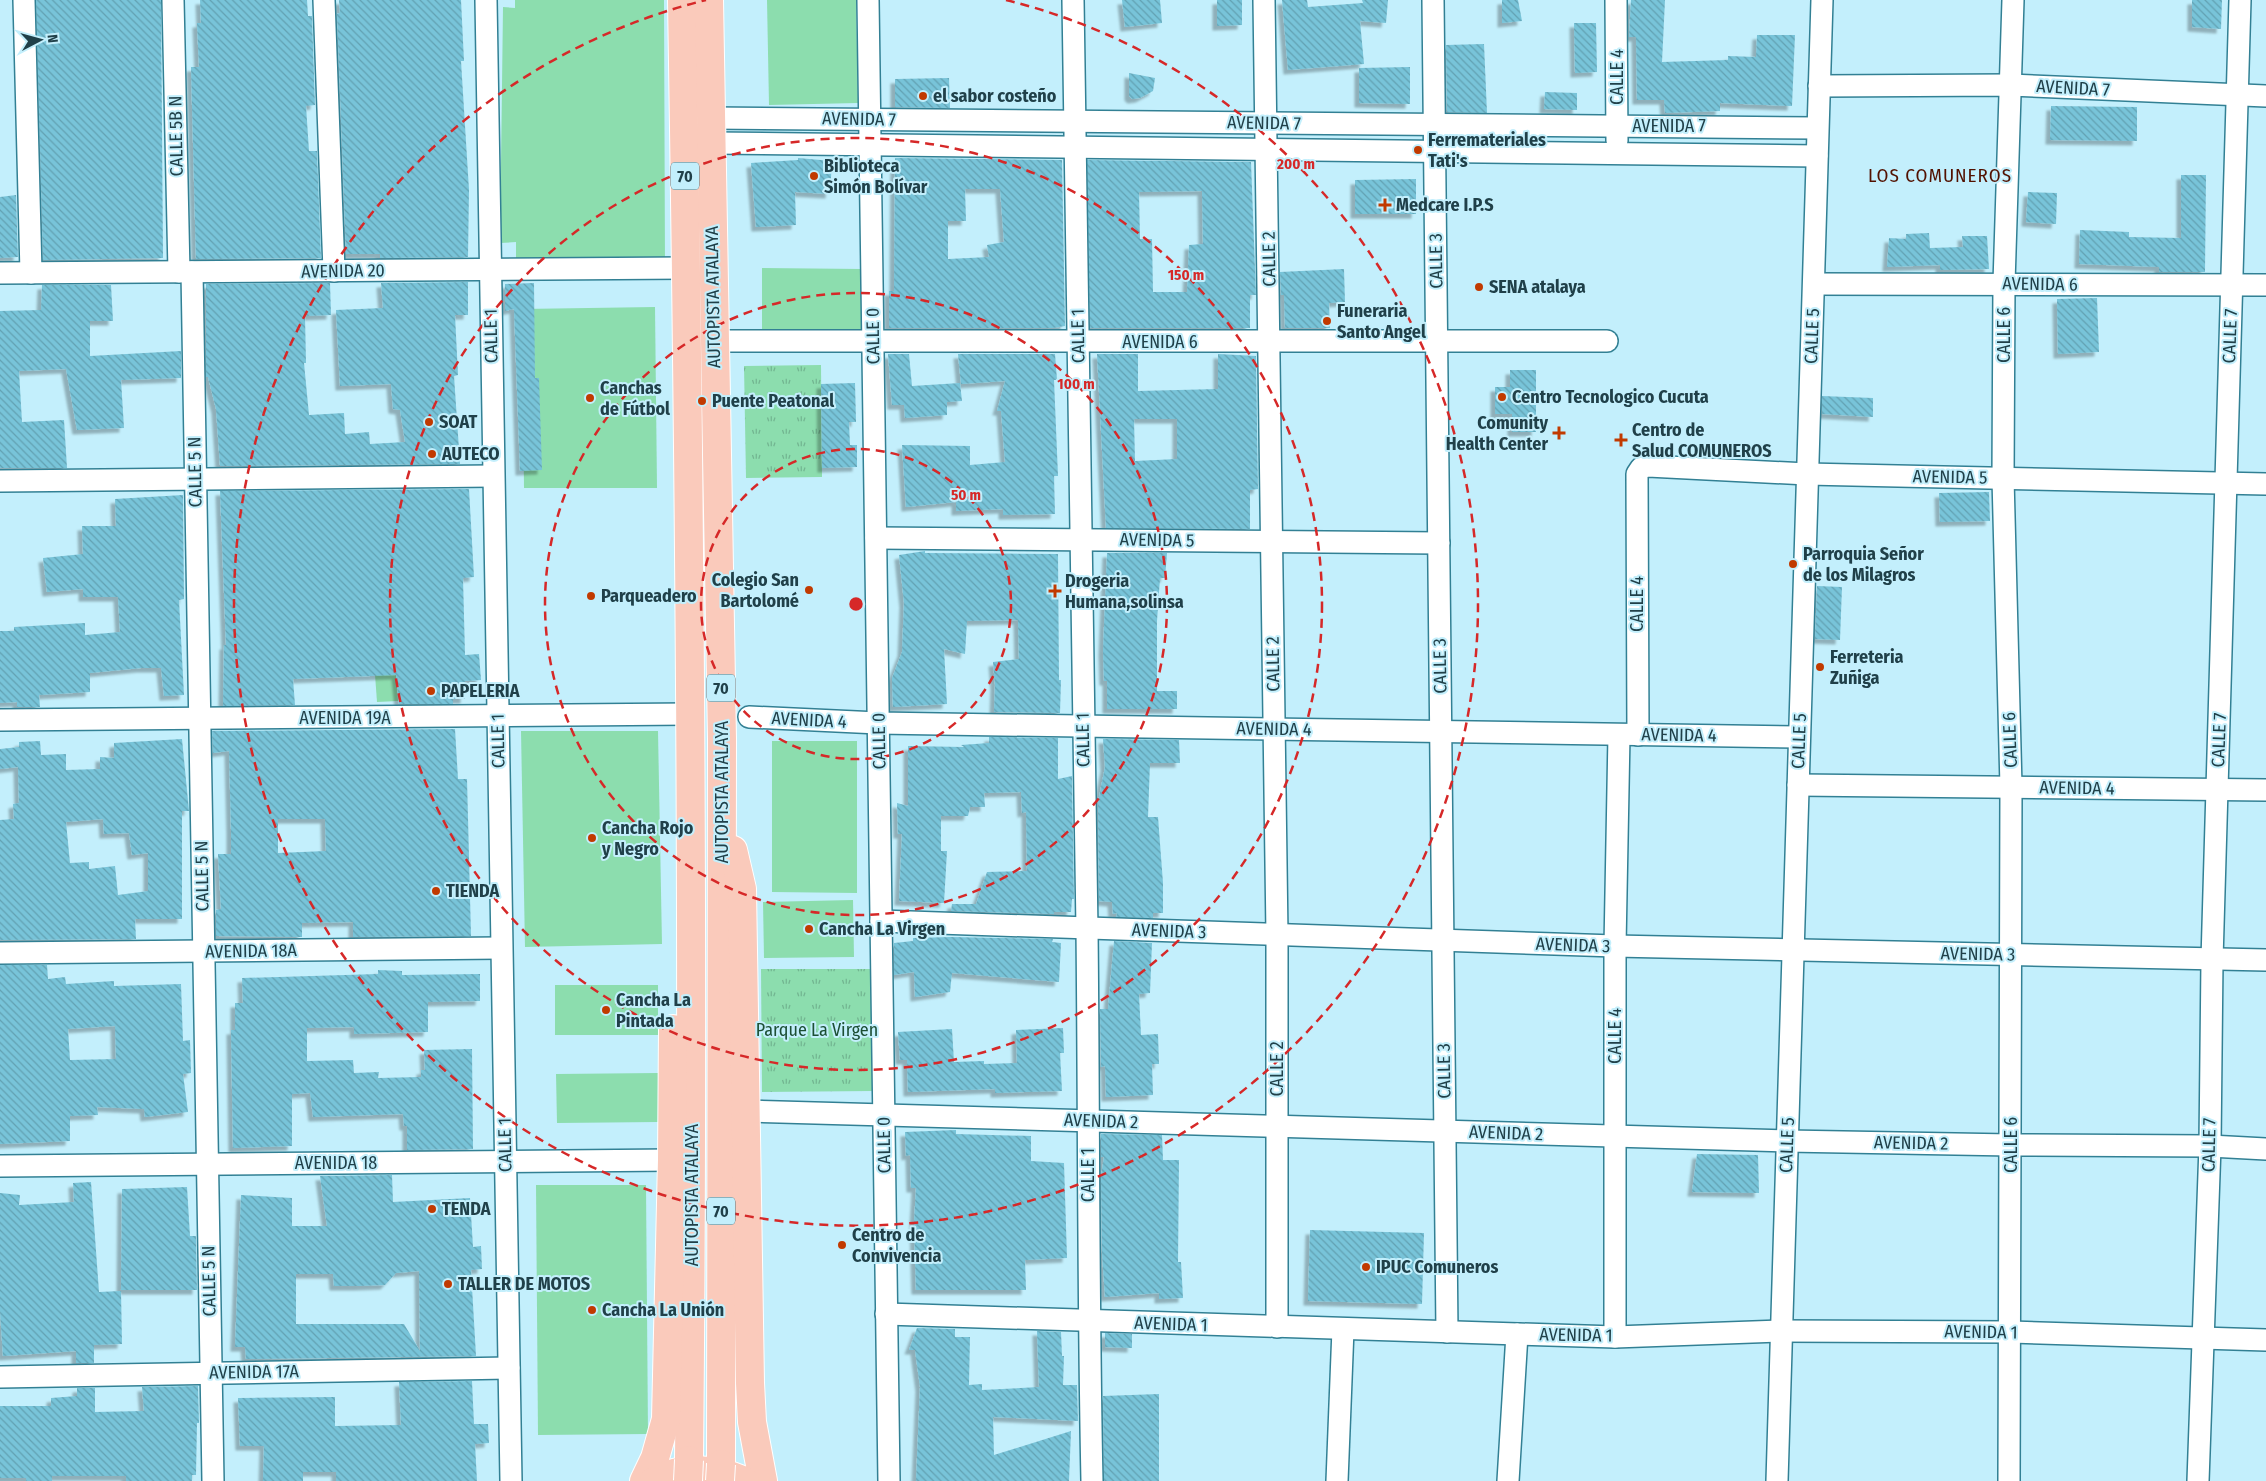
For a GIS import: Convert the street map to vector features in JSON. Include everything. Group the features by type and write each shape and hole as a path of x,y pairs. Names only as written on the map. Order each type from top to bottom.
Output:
{"main road":[{"name":"AUTOPISTA ATALAYA","path":"682,0 687,268 692,1160 688,1471"},
{"name":"AUTOPISTA ATALAYA","path":"709,0 713,341 722,788 721,1472"},
{"path":"644,1481 655,1458 666,1419 672,1160 675,817 690,772"},
{"path":"722,788 742,889 750,1383 752,1422 764,1481"},
{"path":"654,1481 683,1471 706,1469 728,1474 745,1481"}],"street":[{"path":"24,0 31,273"},
{"name":"CALLE 5B N","path":"173,0 186,272"},
{"path":"324,0 334,271"},
{"name":"CALLE 1","path":"486,0 489,269 511,1481"},
{"name":"CALLE 0","path":"868,0 889,1481"},
{"name":"CALLE 1","path":"1073,0 1087,928 1089,1322 1092,1481"},
{"name":"CALLE 2","path":"1264,0 1277,934 1277,1328"},
{"name":"CALLE 3","path":"1433,0 1447,1332"},
{"name":"CALLE 4","path":"1616,0 1618,153"},
{"name":"CALLE 5","path":"1777,1481 1822,0"},
{"name":"CALLE 6","path":"2009,1481 2012,787 2003,478 2004,283 2013,0"},
{"name":"CALLE 7","path":"2198,1481 2210,1146 2212,960 2240,0"},
{"name":"AVENIDA 7","path":"1819,86 2010,85 2266,96"},
{"name":"AVENIDA 7","path":"711,130 870,119 1817,128"},
{"name":"AVENIDA 7","path":"711,130 870,145 1817,156"},
{"name":"AVENIDA 20","path":"0,274 687,268"},
{"name":"CALLE 5 N","path":"186,272 195,479 213,1481"},
{"name":"AVENIDA 6","path":"1814,284 2004,283 2266,286"},
{"name":"AVENIDA 6","path":"713,341 1608,341"},
{"name":"AVENIDA 5","path":"1637,474 1641,468 1648,466 1808,474 2266,484"},
{"name":"CALLE 4","path":"1615,1337 1615,946 1628,735 1637,474"},
{"path":"0,481 493,476"},
{"name":"AVENIDA 5","path":"876,538 1439,543"},
{"name":"AVENIDA 19A","path":"0,720 690,714"},
{"name":"AVENIDA 4","path":"749,717 878,723 1800,737"},
{"name":"AVENIDA 4","path":"1798,785 2266,790"},
{"name":"AVENIDA 3","path":"881,921 1615,946 2266,960"},
{"name":"AVENIDA 18A","path":"0,954 501,948"},
{"name":"AVENIDA 2","path":"746,1111 1787,1141 2210,1146 2266,1149"},
{"name":"AVENIDA 18","path":"0,1166 672,1160"},
{"name":"AVENIDA 1","path":"886,1314 1277,1328 1615,1337 1781,1331 2011,1332 2266,1340"},
{"path":"1337,1481 1343,1329"},
{"path":"1508,1481 1518,1334"},
{"name":"AVENIDA 17A","path":"0,1377 509,1368"}],"green space":[{"path":"515,0 664,0 665,268 516,264 516,242 500,243 503,7 515,8"},
{"path":"767,0 856,0 858,103 769,105"},
{"path":"762,268 862,269 864,334 762,331"},
{"name":"Canchas de Fútbol","path":"655,307 657,488 524,488 522,309"},
{"path":"821,365 822,477 746,478 744,366"},
{"path":"394,632 398,701 377,702 372,633"},
{"name":"Cancha Rojo y Negro","path":"521,731 658,731 662,944 525,947"},
{"path":"772,741 857,741 857,893 772,892"},
{"name":"Cancha La Virgen","path":"853,900 854,957 764,958 763,902"},
{"name":"Parque La Virgen","path":"761,969 873,969 873,1091 762,1092"},
{"name":"Cancha La Pintada","path":"555,985 658,985 658,1035 555,1035"},
{"name":"Cancha La Pintada","path":"658,1073 658,1122 557,1123 556,1074"},
{"name":"Cancha La Unión","path":"536,1185 646,1185 648,1434 538,1435"}],"building":[{"path":"36,0 161,0 163,258 43,260"},
{"path":"200,0 307,0 308,16 312,16 315,105 306,106 309,151 317,151 321,258 196,259 191,67 199,67 197,23 201,23"},
{"path":"339,0 461,0 464,61 461,61 469,190 468,257 380,258 380,254 346,254 337,14 340,13"},
{"path":"1122,0 1160,0 1162,23 1125,27"},
{"path":"1217,0 1242,0 1242,25 1217,26"},
{"path":"1282,0 1307,0 1308,7 1363,3 1362,0 1388,0 1386,23 1360,21 1364,64 1288,70"},
{"path":"1502,0 1518,0 1522,21 1502,23"},
{"path":"1631,0 1665,0 1662,62 1728,60 1728,56 1756,57 1757,35 1795,35 1792,106 1720,103 1720,111 1665,113 1664,100 1637,100 1636,37 1629,37"},
{"path":"2192,0 2222,0 2221,29 2192,27"},
{"path":"1574,23 1596,23 1597,72 1575,73"},
{"path":"1484,44 1487,113 1447,112 1446,45"},
{"path":"1410,67 1410,104 1359,103 1359,68"},
{"path":"1129,73 1155,78 1153,91 1140,98 1132,99 1129,96"},
{"name":"el sabor costeño","path":"949,78 950,108 895,107 895,79"},
{"path":"1545,92 1577,93 1577,110 1544,109"},
{"path":"2051,106 2137,107 2137,141 2050,140"},
{"path":"798,158 832,161 830,194 795,192 796,225 756,227 751,163 798,160"},
{"path":"895,158 1062,160 1065,326 1053,328 889,328 889,291 894,291","holes":["965,189 1000,189 1004,242 987,245 989,257 948,259 948,221 966,221"]},
{"path":"1087,160 1251,162 1256,295 1250,295 1250,328 1090,328","holes":["1202,191 1203,244 1189,245 1187,292 1153,292 1152,239 1140,239 1139,192"]},
{"path":"2181,175 2206,175 2205,272 2159,272 2159,267 2079,264 2080,230 2129,232 2129,237 2181,238"},
{"name":"Medcare I.P.S","path":"1416,179 1416,214 1355,214 1355,180"},
{"path":"2028,192 2057,193 2056,224 2026,222"},
{"path":"16,195 18,257 0,258 0,197"},
{"path":"1929,233 1930,248 1963,247 1962,236 1987,236 1989,269 1940,270 1940,265 1887,267 1889,238 1906,239 1906,234"},
{"path":"1344,269 1345,302 1329,303 1330,328 1285,328 1284,295 1281,295 1280,272"},
{"path":"468,282 468,315 455,315 458,375 454,376 460,464 220,466 216,409 208,377 206,377 206,284 330,283 331,315 305,316 306,363 304,363 309,415 344,413 345,434 369,432 370,444 405,442 400,410 393,409 391,384 340,386 336,310 383,308 381,283"},
{"path":"534,283 535,378 539,378 542,470 520,471 514,309 505,311 505,284"},
{"path":"42,285 111,285 113,321 90,321 90,356 181,351 181,378 121,380 124,428 77,430 66,369 19,371 22,422 64,420 67,468 0,468 0,311 41,310"},
{"path":"2097,298 2099,352 2058,354 2057,299"},
{"path":"888,354 909,354 912,386 960,383 962,401 947,402 947,415 905,418 904,405 892,405"},
{"path":"958,354 1055,354 1057,380 1054,380 1058,476 1054,476 1055,514 1003,515 1003,509 956,511 956,502 906,507 902,445 970,446 970,465 1005,462 1001,411 997,411 1005,381 961,384"},
{"path":"1097,354 1138,354 1138,391 1218,389 1218,354 1256,356 1258,489 1250,490 1250,529 1106,528","holes":["1134,419 1177,419 1177,459 1135,461"]},
{"path":"1510,370 1536,370 1536,432 1512,432 1512,414 1495,414 1495,387 1510,387"},
{"path":"855,383 856,422 849,422 850,445 857,445 857,467 822,468 821,384"},
{"path":"1822,396 1873,398 1873,417 1822,414"},
{"path":"469,489 474,577 463,578 465,655 479,654 481,680 465,681 465,699 453,699 453,704 399,704 396,675 293,679 295,705 223,706 224,645 226,645 220,491"},
{"path":"1989,492 1990,521 1940,522 1939,493"},
{"path":"183,495 184,599 179,600 184,695 164,696 161,668 141,668 90,673 90,692 39,695 40,707 17,707 17,702 0,703 0,631 14,631 14,627 85,623 85,635 120,632 118,597 83,597 83,589 47,592 43,558 83,554 82,526 116,526 115,499"},
{"path":"925,551 925,553 1058,554 1060,713 994,712 995,685 993,662 1019,659 1018,620 967,621 965,654 944,649 947,704 893,707 892,678 902,652 904,603 899,555"},
{"path":"1107,553 1167,553 1165,578 1160,578 1157,621 1157,691 1177,691 1177,709 1107,709 1107,681 1104,681 1103,651"},
{"path":"1817,586 1842,587 1840,640 1815,639"},
{"path":"455,729 458,779 467,779 471,936 353,937 353,922 302,923 302,937 216,936 216,910 221,909 218,854 231,854 231,829 229,751 213,753 212,731","holes":["278,819 325,819 326,851 278,853"]},
{"path":"989,737 1058,738 1058,779 1072,776 1074,899 1072,899 1071,912 1054,912 1054,914 951,911 952,904 976,904 987,872 1027,871 1026,812 1022,813 1021,792 984,793 985,807 970,807 968,816 941,816 941,851 947,851 944,903 899,901 902,834 898,834 897,803 908,806 908,746 964,747 961,745 989,743"},
{"path":"182,739 189,811 182,811 182,919 135,919 136,939 0,940 0,820 14,819 13,804 19,803 18,767 0,769 0,749 19,747 19,742 40,741 41,755 66,754 66,770 100,769 100,757 114,758 114,743","holes":["103,819 104,834 129,833 132,855 148,853 148,891 118,895 115,866 89,869 89,862 70,863 66,822"]},
{"path":"1103,739 1179,740 1180,763 1150,763 1148,817 1158,817 1163,883 1163,913 1153,913 1153,918 1116,917 1117,913 1113,914 1112,902 1099,901 1098,802 1105,767"},
{"path":"913,938 1053,939 1052,942 1061,943 1059,982 952,973 950,992 915,997 914,972 894,975 894,943 913,941"},
{"path":"1114,941 1152,943 1150,993 1139,994 1141,1035 1158,1034 1159,1064 1152,1064 1153,1095 1106,1097 1105,1066 1101,1067 1100,1009 1108,1009"},
{"path":"0,965 47,965 48,979 65,977 66,984 114,981 114,986 181,984 183,1041 190,1040 191,1073 183,1074 188,1112 145,1117 144,1109 97,1107 98,1115 70,1116 70,1141 0,1144","holes":["115,1026 116,1059 70,1060 68,1029"]},
{"path":"378,970 402,971 402,975 480,974 480,1001 428,1002 428,1032 354,1034 354,1027 307,1028 307,1061 353,1060 354,1073 379,1072 378,1078 421,1077 421,1070 425,1070 424,1050 472,1049 473,1149 407,1150 407,1126 404,1126 403,1114 313,1117 310,1093 292,1094 292,1146 233,1148 231,1030 235,1030 235,1003 243,1003 242,978 378,974"},
{"path":"1063,1028 1064,1053 1060,1053 1062,1091 995,1093 995,1089 908,1092 907,1060 900,1060 898,1032 952,1029 954,1062 984,1061 984,1064 1017,1063 1016,1030"},
{"path":"956,1130 956,1134 1031,1136 1031,1161 1064,1163 1067,1258 1025,1260 1026,1290 916,1290 914,1223 916,1188 911,1188 910,1155 906,1156 905,1132"},
{"path":"1101,1134 1162,1135 1163,1160 1179,1160 1178,1262 1181,1262 1183,1298 1159,1299 1159,1293 1105,1297 1102,1253 1101,1177 1104,1157 1101,1157"},
{"path":"1697,1154 1758,1155 1759,1193 1692,1192"},
{"path":"392,1175 393,1202 470,1198 473,1247 481,1246 482,1269 471,1270 476,1356 246,1359 245,1347 235,1347 241,1195 292,1198 292,1226 327,1226 320,1176","holes":["419,1271 420,1351 404,1324 296,1324 296,1274 333,1274 334,1286 358,1286 385,1285 396,1273"]},
{"path":"91,1182 99,1292 121,1291 122,1344 94,1345 94,1363 76,1363 76,1351 3,1356 0,1311 0,1193 20,1195 19,1205 74,1202 73,1183"},
{"path":"187,1187 190,1236 196,1236 197,1290 121,1290 122,1189"},
{"name":"IPUC Comuneros","path":"1310,1230 1424,1233 1422,1304 1308,1301"},
{"path":"917,1328 955,1329 955,1337 970,1337 969,1385 982,1384 982,1390 1039,1387 1037,1331 1061,1332 1062,1356 1064,1356 1063,1385 1077,1385 1078,1421 993,1417 994,1455 1071,1431 1069,1481 916,1481 920,1387 915,1350 909,1350"},
{"path":"1105,1333 1132,1334 1132,1348 1105,1347"},
{"path":"472,1381 474,1424 488,1424 489,1443 475,1444 477,1481 336,1481 336,1472 303,1472 303,1481 263,1481 264,1446 240,1446 238,1398 335,1397 335,1426 401,1425 399,1382"},
{"path":"198,1386 199,1423 197,1423 196,1475 192,1475 192,1481 126,1481 126,1476 52,1476 52,1481 0,1478 0,1406 51,1406 51,1398 77,1396 77,1388 95,1388 95,1412 144,1411 142,1387"},
{"path":"1159,1394 1159,1481 1104,1481 1103,1396"}],"place":[{"name":"el sabor costeño","path":"923,96"},
{"name":"Ferremateriales Tati's","path":"1418,150"},
{"name":"Biblioteca Simón Bolívar","path":"814,176"},
{"name":"Medcare I.P.S","path":"1385,205"},
{"name":"SENA atalaya","path":"1479,287"},
{"name":"Funeraria Santo Angel","path":"1327,321"},
{"name":"Centro Tecnologico Cucuta","path":"1502,397"},
{"name":"Canchas de Fútbol","path":"590,398"},
{"name":"Puente Peatonal","path":"702,401"},
{"name":"SOAT","path":"429,422"},
{"name":"Comunity Health Center","path":"1559,433"},
{"name":"Centro de Salud COMUNEROS","path":"1621,440"},
{"name":"AUTECO","path":"432,454"},
{"name":"Parroquia Señor de los Milagros","path":"1793,564"},
{"name":"Colegio San Bartolomé","path":"809,590"},
{"name":"Drogeria Humana,solinsa","path":"1055,591"},
{"name":"Parqueadero","path":"591,596"},
{"name":"Ferreteria Zuñiga","path":"1820,667"},
{"name":"PAPELERIA","path":"431,691"},
{"name":"Cancha Rojo y Negro","path":"592,838"},
{"name":"TIENDA","path":"436,891"},
{"name":"Cancha La Virgen","path":"809,929"},
{"name":"Cancha La Pintada","path":"606,1010"},
{"name":"TENDA","path":"432,1209"},
{"name":"Centro de Convivencia","path":"842,1245"},
{"name":"IPUC Comuneros","path":"1366,1267"},
{"name":"TALLER DE MOTOS","path":"448,1284"},
{"name":"Cancha La Unión","path":"592,1310"}],"district":[{"name":"LOS COMUNEROS","path":"1940,175"}]}
